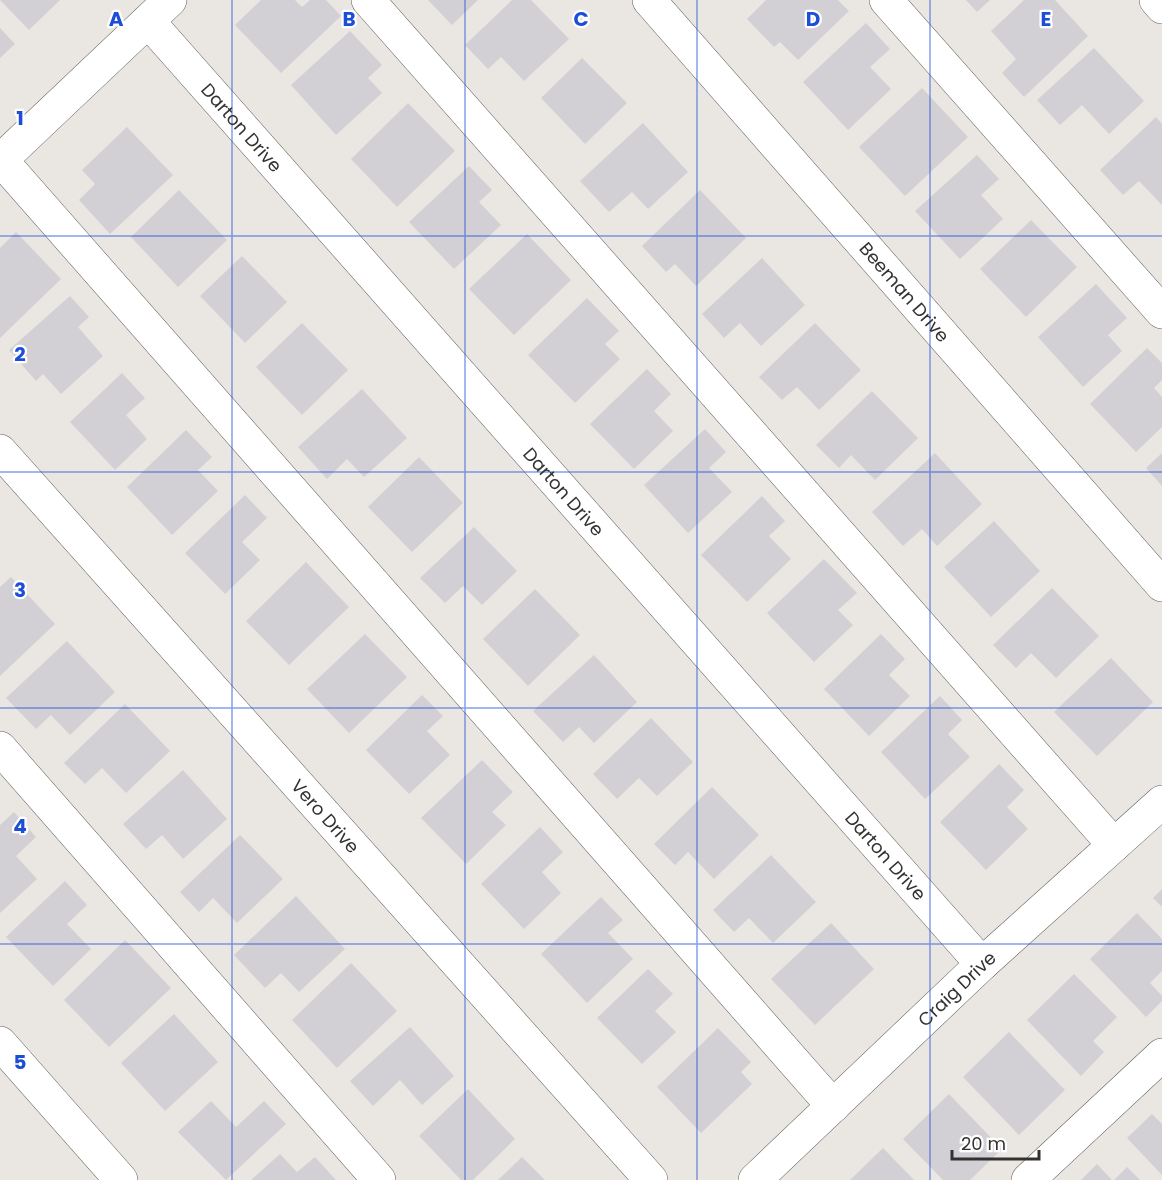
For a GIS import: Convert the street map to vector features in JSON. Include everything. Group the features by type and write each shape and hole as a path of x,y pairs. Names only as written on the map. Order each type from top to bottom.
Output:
{"street":[{"path":"368,0 1114,845"},
{"name":"Beeman Drive","path":"648,0 1162,585"},
{"path":"886,0 1162,312"},
{"path":"1155,0 1162,7"},
{"path":"159,10 1,160 833,1106"},
{"name":"Darton Drive","path":"159,10 981,964"},
{"name":"Vero Drive","path":"0,450 651,1180"},
{"path":"0,748 380,1180"},
{"name":"Craig Drive","path":"755,1180 981,964 1162,802"},
{"path":"0,1043 121,1180"},
{"path":"1028,1180 1162,1054"}],"building":[{"path":"0,0 60,0 29,30"},
{"path":"261,0 295,0 302,7 310,0 326,0 341,16 281,73 235,25"},
{"path":"428,0 478,0 452,25"},
{"path":"512,0 531,0 569,39 524,81 501,57 488,69 465,45"},
{"path":"766,0 838,0 849,11 798,60 780,42 774,47 747,19"},
{"path":"966,0 990,0 977,12"},
{"path":"1024,0 1055,0 1088,36 1024,97 1002,73 1016,59 991,31"},
{"path":"866,23 890,49 870,67 891,89 848,130 803,82"},
{"path":"0,28 15,44 0,58"},
{"path":"350,31 382,65 368,78 382,93 336,135 291,85"},
{"path":"1094,48 1144,101 1109,134 1082,105 1060,125 1037,100"},
{"path":"582,58 627,103 585,144 541,98"},
{"path":"922,88 968,137 905,196 859,147"},
{"path":"408,103 455,151 397,207 351,159"},
{"path":"1156,117 1162,124 1162,205 1139,181 1123,195 1100,170"},
{"path":"643,123 688,172 648,209 632,192 609,212 580,181"},
{"path":"127,127 173,175 110,234 79,200 95,184 82,170"},
{"path":"977,155 999,179 981,195 1003,219 960,259 915,211"},
{"path":"469,166 492,190 479,202 501,225 454,269 409,222"},
{"path":"179,190 227,240 178,287 131,237"},
{"path":"700,190 746,238 696,286 675,264 666,272 642,246"},
{"path":"1031,220 1077,267 1026,317 980,269"},
{"path":"16,232 61,279 0,338 0,248"},
{"path":"527,234 571,280 514,335 469,289"},
{"path":"242,256 287,302 245,343 200,296"},
{"path":"762,258 805,305 761,346 740,323 724,338 702,314"},
{"path":"1096,284 1127,318 1108,335 1122,351 1083,387 1038,337"},
{"path":"70,296 89,317 78,327 103,356 61,394 43,374 36,381 9,350"},
{"path":"587,298 619,331 605,344 620,359 575,403 528,355"},
{"path":"302,323 348,370 302,415 256,367"},
{"path":"815,323 861,370 819,410 797,387 782,400 759,377"},
{"path":"1147,348 1162,363 1162,380 1154,388 1162,397 1162,427 1136,452 1090,404"},
{"path":"647,369 671,394 654,411 673,431 634,469 590,424"},
{"path":"122,373 145,398 126,415 147,439 115,470 70,422"},
{"path":"362,389 407,438 364,477 347,459 327,479 298,447"},
{"path":"872,391 918,438 875,480 851,455 839,468 816,445"},
{"path":"705,429 726,452 709,468 732,492 688,533 644,485"},
{"path":"186,430 212,457 198,470 218,491 172,535 127,487"},
{"path":"935,453 982,504 937,546 922,529 903,546 872,512"},
{"path":"1162,453 1162,486 1146,468"},
{"path":"419,457 463,503 412,552 368,507"},
{"path":"245,495 267,518 242,542 260,560 225,594 185,553"},
{"path":"762,496 785,521 769,536 791,559 747,602 701,555"},
{"path":"994,521 1040,571 991,617 944,567"},
{"path":"474,527 517,571 482,605 463,586 445,603 420,578"},
{"path":"824,559 857,593 838,610 853,625 814,662 767,613"},
{"path":"306,562 349,607 289,665 246,621"},
{"path":"11,577 55,624 0,676 0,587"},
{"path":"1052,588 1099,636 1056,678 1031,653 1016,668 993,645"},
{"path":"535,589 580,635 528,686 483,639"},
{"path":"365,634 407,677 349,733 307,689"},
{"path":"881,634 905,659 889,675 910,696 869,736 824,689"},
{"path":"67,641 115,692 70,735 51,715 36,729 6,698"},
{"path":"594,655 637,702 594,743 579,727 563,742 533,711"},
{"path":"1111,658 1153,702 1097,756 1054,712"},
{"path":"422,695 443,716 427,731 450,755 409,794 366,750"},
{"path":"940,696 962,720 948,734 970,757 925,799 881,752"},
{"path":"125,704 170,751 126,793 102,768 85,784 64,763"},
{"path":"651,718 693,762 657,796 639,778 617,799 593,774"},
{"path":"482,760 513,792 492,812 506,825 466,864 421,818"},
{"path":"999,764 1024,790 1007,807 1028,829 986,870 940,822"},
{"path":"183,770 227,819 183,859 162,835 146,849 123,824"},
{"path":"712,787 759,835 714,879 688,852 675,865 654,844"},
{"path":"14,812 36,837 16,856 37,879 0,913 0,825"},
{"path":"540,827 563,852 542,872 561,893 524,929 481,884"},
{"path":"240,835 283,879 237,923 213,898 199,912 180,892"},
{"path":"771,855 816,902 773,943 749,918 734,932 713,910"},
{"path":"65,881 87,905 67,924 91,949 53,986 6,937"},
{"path":"1162,889 1162,907 1153,898"},
{"path":"296,896 345,949 299,992 281,973 265,988 234,955"},
{"path":"601,897 623,920 608,933 633,959 587,1003 541,954"},
{"path":"1137,913 1162,939 1162,971 1150,983 1162,996 1162,1001 1146,1017 1090,959"},
{"path":"831,923 874,969 815,1025 771,979"},
{"path":"125,940 171,988 109,1047 64,1000"},
{"path":"351,963 397,1011 337,1068 292,1020"},
{"path":"648,969 673,994 655,1011 676,1032 642,1064 597,1018"},
{"path":"1074,974 1117,1017 1093,1041 1104,1052 1081,1076 1027,1020"},
{"path":"174,1014 218,1062 165,1111 121,1063"},
{"path":"410,1027 454,1076 422,1105 400,1080 373,1106 350,1081"},
{"path":"718,1028 751,1062 741,1072 752,1084 701,1133 657,1087"},
{"path":"1009,1032 1065,1090 1019,1135 963,1077"},
{"path":"468,1089 515,1139 473,1180 461,1180 419,1136"},
{"path":"949,1094 1002,1149 970,1180 943,1180 903,1139"},
{"path":"211,1101 236,1127 264,1101 286,1124 226,1180 178,1132"},
{"path":"1152,1114 1162,1124 1162,1175 1127,1138"},
{"path":"883,1148 914,1180 850,1180"},
{"path":"280,1154 297,1172 315,1157 336,1180 251,1180"},
{"path":"522,1157 545,1180 498,1180"},
{"path":"1097,1164 1112,1180 1081,1180"},
{"path":"1127,1167 1140,1180 1114,1180"}]}
